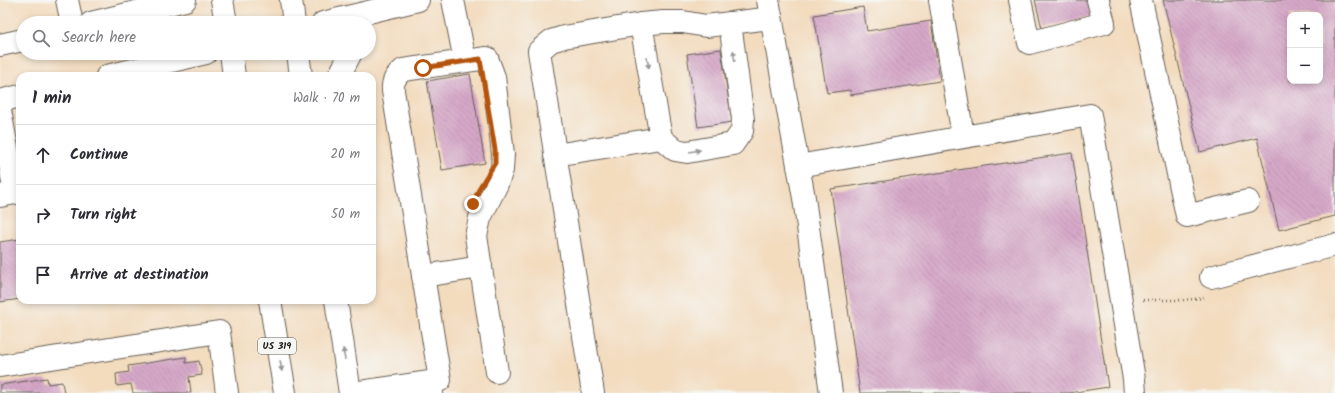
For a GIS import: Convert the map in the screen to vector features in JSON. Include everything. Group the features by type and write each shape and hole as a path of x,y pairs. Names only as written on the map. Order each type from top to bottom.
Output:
{"main road":[{"path":"67,0 70,16"},
{"path":"126,15 144,0"},
{"path":"122,16 185,0"},
{"path":"222,0 225,16"},
{"path":"291,0 293,16"},
{"path":"351,16 418,0"},
{"path":"452,0 472,60"},
{"path":"940,0 963,136"},
{"path":"1020,0 1029,43 1104,23 1098,0"},
{"path":"1141,0 1186,216 1248,201"},
{"path":"376,16 383,8"},
{"path":"593,393 539,51 551,41 564,37 663,22 683,22 706,26 730,23 769,9 798,166 831,393"},
{"path":"642,24 661,138 676,150 687,152 733,144 742,131 743,119 730,23"},
{"path":"0,45 16,42"},
{"path":"436,387 424,276 393,88 393,83 396,76 404,70 487,58 494,77 503,154 502,170 497,184 480,218 477,240 497,372"},
{"path":"132,72 179,60"},
{"path":"232,60 233,72"},
{"path":"299,60 300,72"},
{"path":"341,72 347,60"},
{"path":"0,101 16,97"},
{"path":"0,110 15,193 0,196"},
{"path":"798,166 1090,114 1134,379 1135,393"},
{"path":"555,155 661,138"},
{"path":"1209,287 1335,245"},
{"path":"424,276 481,266"},
{"name":"US 319","path":"271,304 285,393"},
{"path":"337,304 352,393 430,382 436,387"},
{"path":"0,366 219,332 227,393"}],"path":[{"path":"1121,300 1183,300 1209,287"}],"building":[{"path":"1035,0 1087,0 1091,16 1042,28"},
{"path":"1163,0 1335,0 1335,216 1279,230 1257,138 1200,152"},
{"path":"863,7 867,31 931,21 940,81 851,95 850,90 827,93 814,15"},
{"path":"721,49 732,122 698,127 687,54"},
{"path":"470,74 485,163 442,170 427,81"},
{"path":"1072,153 1108,387 1069,393 860,393 831,189"},
{"path":"16,240 16,300 0,302 0,242"},
{"path":"186,357 186,363 199,361 202,375 189,377 191,393 133,393 131,384 117,386 116,374 129,372 128,366"},
{"path":"47,378 48,384 62,382 64,393 0,393 0,385"}],"route":[{"path":"423,68 480,59 495,150 495,163 480,187 473,204"}]}
